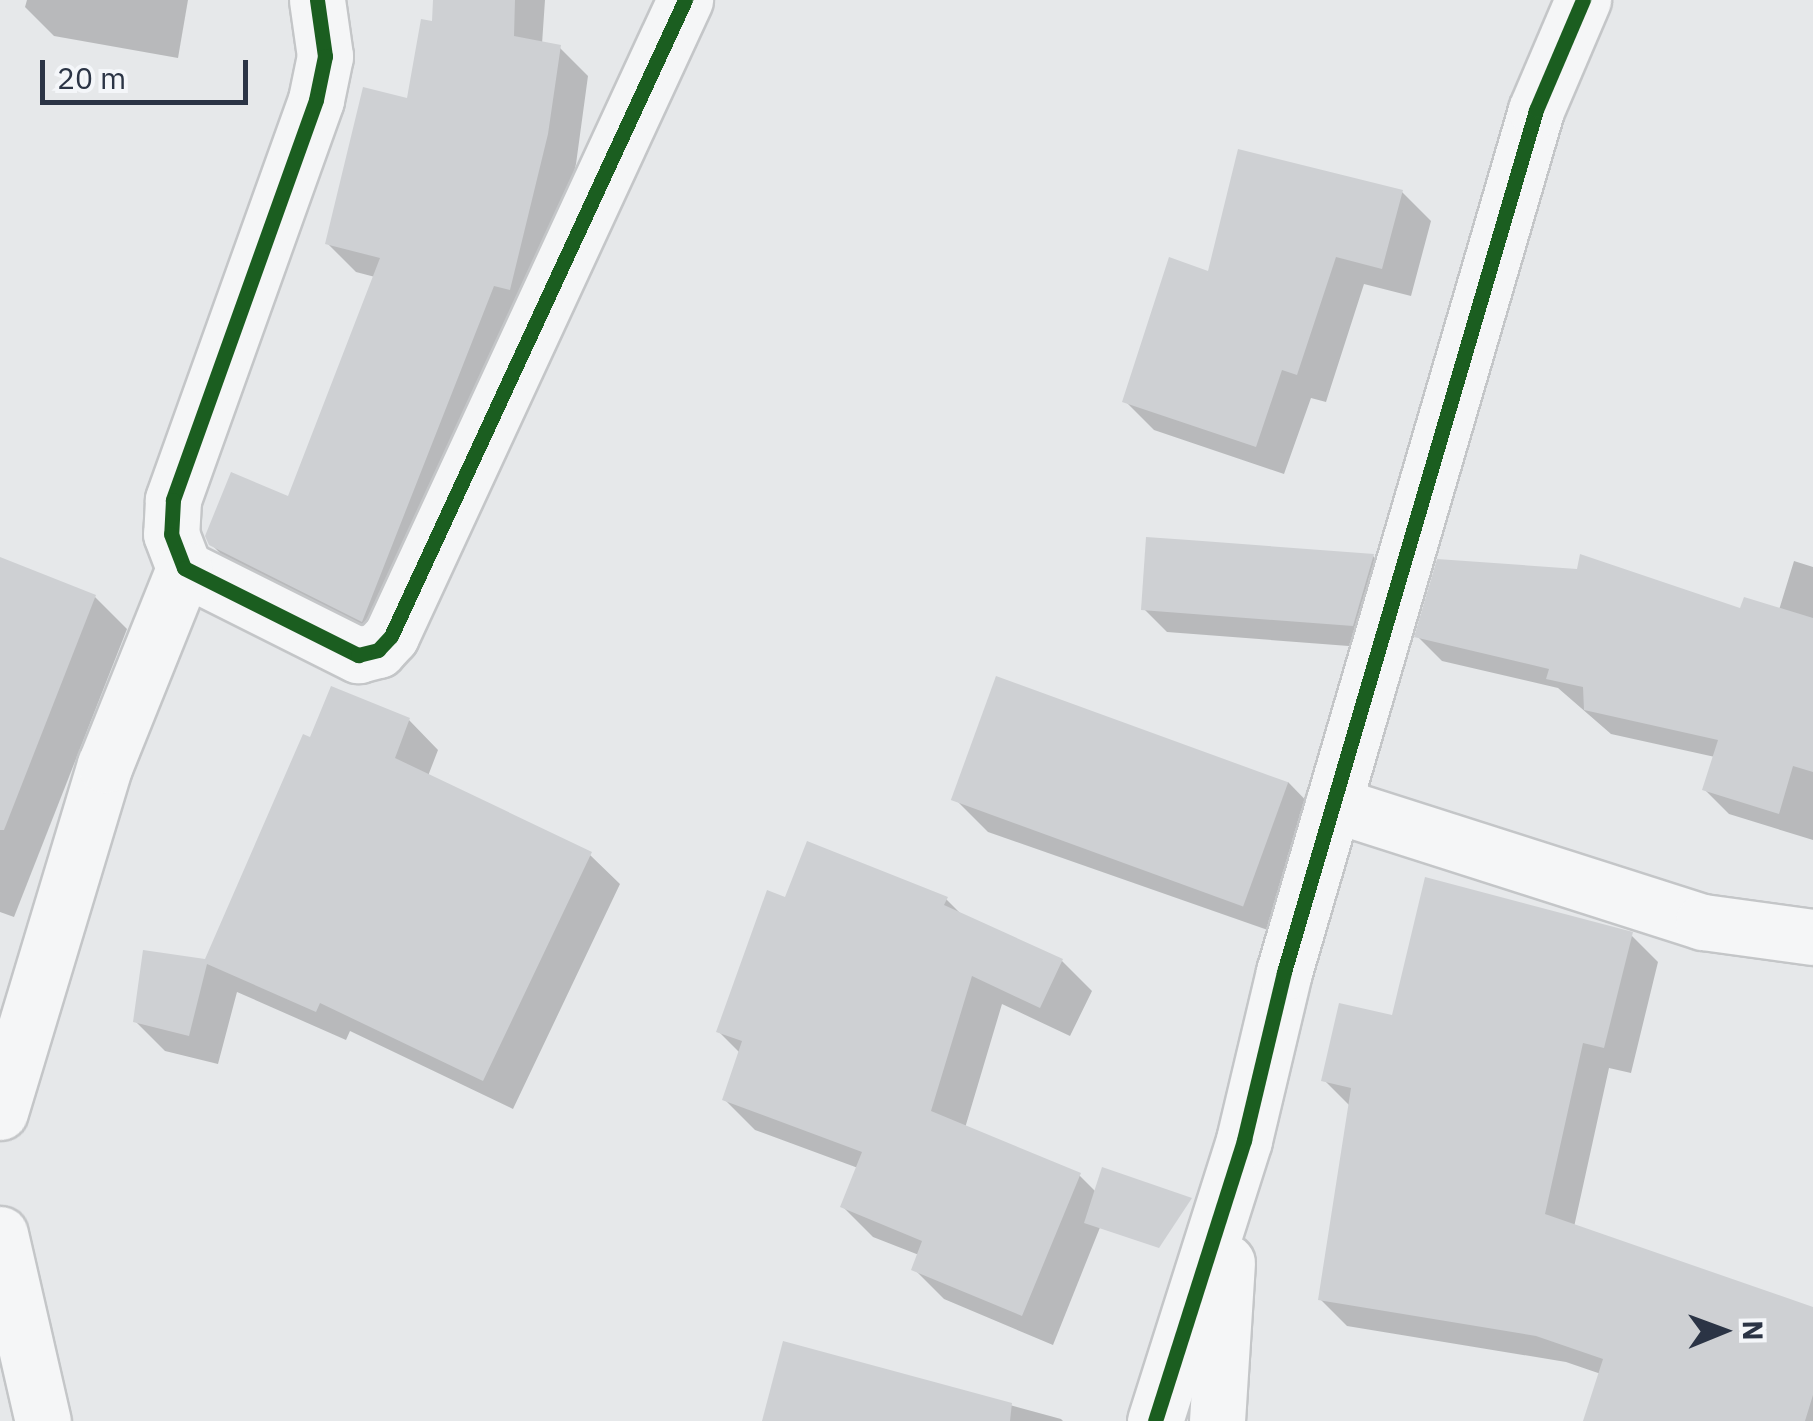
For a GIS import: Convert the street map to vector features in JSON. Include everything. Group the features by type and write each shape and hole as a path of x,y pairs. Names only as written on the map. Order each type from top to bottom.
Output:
{"street":[{"path":"317,0 325,56 316,100 173,500 171,534 184,568 338,650 358,655 378,650 392,636 686,0"},
{"path":"1155,1421 1244,1140 1333,804 1536,110 1584,0"},
{"path":"0,1112 105,765 184,568"},
{"path":"1333,804 1704,922 1813,937"},
{"path":"1217,1421 1226,1269 1244,1140"},
{"path":"0,1234 43,1421"}],"building":[{"path":"433,0 515,0 514,36 561,45 548,134 510,290 494,286 362,622 209,545 205,536 231,472 288,496 380,258 325,244 363,87 407,98 421,19 432,21"},
{"path":"1238,149 1403,190 1382,269 1336,257 1297,375 1282,370 1256,447 1122,402 1169,257 1208,271"},
{"path":"1146,537 1374,554 1353,626 1141,610"},
{"path":"1580,554 1740,608 1744,597 1813,618 1813,772 1793,766 1779,814 1702,790 1718,740 1584,710 1583,687 1546,679 1549,669 1414,637 1437,559 1577,569"},
{"path":"0,557 96,595 4,830 0,830"},
{"path":"996,676 1288,782 1243,906 951,800"},
{"path":"331,686 410,718 395,758 592,852 483,1081 320,1003 316,1012 207,964 189,1036 133,1022 143,950 205,959 303,734 310,737"},
{"path":"807,841 948,897 944,905 1063,959 1040,1008 972,976 931,1111 1081,1173 1022,1316 911,1270 922,1241 840,1207 862,1152 722,1100 742,1041 716,1032 767,890 785,897"},
{"path":"1425,877 1633,932 1604,1048 1583,1043 1545,1214 1813,1307 1813,1395 1805,1421 1583,1421 1603,1359 1536,1336 1318,1300 1351,1088 1321,1081 1339,1003 1392,1015"},
{"path":"1102,1167 1192,1198 1159,1248 1084,1223"},
{"path":"783,1341 1012,1403 1010,1421 762,1421"}],"cycle path":[{"path":"317,0 325,56 316,100 173,500 171,534 184,568 358,655 378,650 391,636 685,0"},
{"path":"1155,1421 1244,1140 1284,972 1536,110 1583,0"}]}
